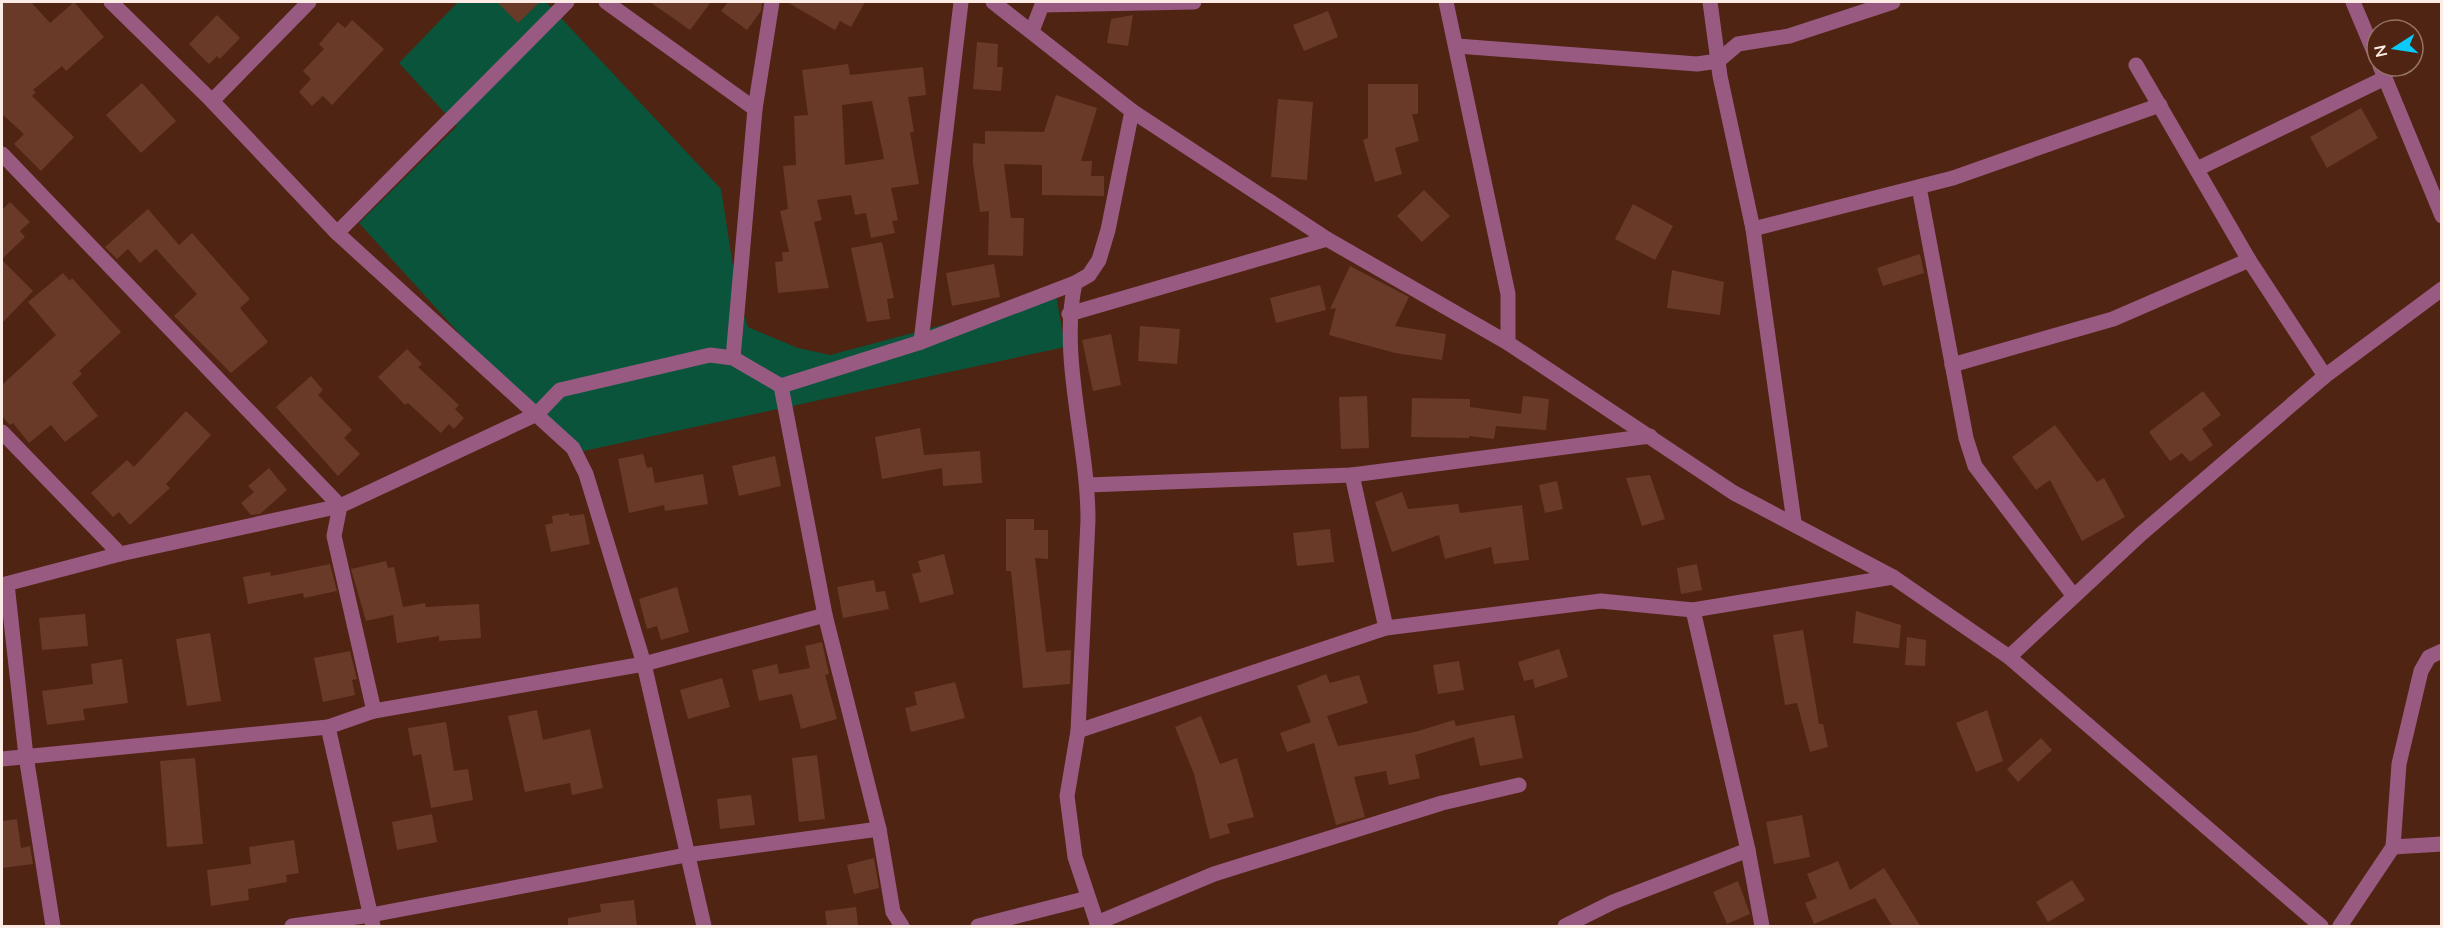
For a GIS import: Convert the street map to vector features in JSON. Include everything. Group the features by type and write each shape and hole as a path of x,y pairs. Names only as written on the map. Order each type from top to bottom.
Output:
{"street":[{"path":"111,2 212,101 337,233 573,448 586,474 644,664 704,927"},
{"path":"212,101 309,2"},
{"path":"337,233 567,2"},
{"path":"606,2 755,109"},
{"path":"733,358 755,109 772,2"},
{"path":"921,342 961,2"},
{"path":"993,2 1132,111 1327,239 1508,343 1734,493 1794,522 1893,577 2009,657 2321,927"},
{"path":"1032,32 1042,3 1194,2"},
{"path":"1446,2 1508,294 1508,343"},
{"path":"1710,2 1718,61 1753,229 1794,522"},
{"path":"1457,46 1686,63 1718,61 1738,44 1789,36 1893,2"},
{"path":"2353,2 2365,30"},
{"path":"2136,65 2249,260 2325,376"},
{"path":"2197,169 2371,78"},
{"path":"2384,78 2442,216"},
{"path":"1753,229 1953,178 2160,105"},
{"path":"53,927 26,756 4,584 120,554 340,506 537,414 560,390 710,355 733,358 781,386 921,342 1075,283 1089,274 1099,260 1108,230 1132,111"},
{"path":"2,154 340,506"},
{"path":"1919,187 1966,438 1975,466 2073,595"},
{"path":"1069,314 1327,239"},
{"path":"1952,365 2113,319 2249,260"},
{"path":"1075,283 1069,314 1088,485 1078,731 1067,796 1075,857 1098,925 1214,874 1442,803 1519,785"},
{"path":"2009,657 2073,595 2325,376 2442,289"},
{"path":"781,386 825,615 879,829 893,912 902,927"},
{"path":"2,432 120,554"},
{"path":"1088,485 1352,475 1650,436"},
{"path":"1352,475 1386,628"},
{"path":"340,506 334,536 374,711"},
{"path":"1078,731 1386,628 1601,601 1693,610 1893,577"},
{"path":"1693,610 1748,850 1762,927"},
{"path":"2,759 328,727 374,711 644,664 825,615"},
{"path":"2340,927 2393,847 2399,764 2421,671 2430,657 2442,651"},
{"path":"328,727 372,921"},
{"path":"292,927 372,921 686,855 879,829"},
{"path":"2393,847 2442,844"},
{"path":"1564,927 1613,902 1748,850"},
{"path":"978,927 1088,898"}],"green space":[{"path":"458,2 546,2 721,189 738,298 748,327 798,348 830,355 1056,295 1065,347 579,452 514,394 359,223 457,126 399,63"}],"building":[{"path":"2,2 31,2 50,23 74,2 104,37 66,71 62,66 33,90 36,92 32,96 74,137 41,171 14,144 24,134 2,114"},
{"path":"497,2 540,2 518,23"},
{"path":"650,2 711,2 690,30"},
{"path":"728,2 762,2 761,11 747,30 721,11"},
{"path":"787,2 865,2 851,27 840,21 835,30"},
{"path":"1328,11 1338,37 1304,51 1293,25"},
{"path":"217,15 240,38 220,59 217,56 209,64 189,44"},
{"path":"1133,15 1128,46 1107,43 1111,19"},
{"path":"352,20 384,49 332,105 323,96 312,106 299,92 311,79 303,71 324,49 319,44 338,22 345,28"},
{"path":"977,42 998,44 997,67 1003,67 1001,91 973,89"},
{"path":"848,64 850,75 923,67 926,95 908,97 914,132 910,132 919,184 891,188 898,220 892,221 895,233 871,238 866,213 855,215 851,195 817,200 822,220 814,222 829,288 778,293 775,262 783,261 782,252 789,252 780,211 788,209 783,166 796,165 794,116 808,115 802,70","holes":["872,101 884,159 845,165 842,105"]},
{"path":"142,83 176,121 141,153 106,115"},
{"path":"1368,84 1418,84 1418,114 1412,114 1419,141 1395,148 1402,174 1375,182 1363,140 1368,138"},
{"path":"1056,95 1097,108 1081,161 1092,161 1091,176 1104,176 1104,196 1042,195 1042,165 1004,164 1011,218 1024,218 1023,256 988,255 989,211 980,212 973,164 973,143 985,144 985,131 1044,132"},
{"path":"1278,99 1313,102 1307,180 1271,177"},
{"path":"2361,108 2378,138 2327,168 2310,137"},
{"path":"1424,190 1450,216 1422,242 1397,216"},
{"path":"10,202 30,222 20,231 25,237 2,259 2,210"},
{"path":"1633,204 1673,226 1655,260 1615,239"},
{"path":"148,209 179,245 192,233 250,299 240,308 268,342 231,373 174,316 197,294 156,249 140,263 128,249 117,259 105,247"},
{"path":"882,242 894,298 887,299 890,319 867,322 851,248"},
{"path":"1920,254 1924,273 1883,286 1877,268"},
{"path":"2,260 33,291 2,323"},
{"path":"994,264 1000,297 952,306 946,273"},
{"path":"1350,266 1409,297 1395,326 1446,334 1442,360 1395,353 1329,335 1336,308 1330,309"},
{"path":"1672,270 1724,282 1720,315 1667,308"},
{"path":"63,273 70,281 72,278 121,332 79,371 82,374 72,383 98,416 65,442 51,425 29,443 13,423 10,425 2,416 2,385 56,335 28,302"},
{"path":"1320,285 1326,310 1276,323 1270,298"},
{"path":"1140,326 1180,329 1177,364 1138,361"},
{"path":"1111,334 1121,385 1093,391 1082,340"},
{"path":"407,349 422,364 418,367 459,405 455,409 464,418 454,429 449,424 441,433 408,403 405,405 378,377"},
{"path":"311,376 323,390 318,395 352,430 344,438 360,454 338,476 276,407"},
{"path":"2203,391 2221,415 2202,429 2213,445 2190,462 2182,453 2170,461 2149,432"},
{"path":"1367,396 1369,448 1341,449 1339,397"},
{"path":"1523,396 1549,399 1546,430 1496,426 1494,439 1469,436 1469,438 1411,437 1412,398 1470,399 1470,407 1521,414"},
{"path":"186,411 211,435 166,484 170,488 130,525 119,512 113,517 91,493 127,460 134,467"},
{"path":"2055,425 2097,482 2104,478 2125,517 2082,541 2050,480 2036,490 2012,457"},
{"path":"920,428 924,455 980,451 982,483 943,486 942,468 882,479 875,437"},
{"path":"643,454 647,468 652,467 655,483 703,474 708,504 665,511 664,505 629,513 618,459"},
{"path":"775,456 781,486 739,496 732,466"},
{"path":"269,468 287,490 260,514 251,515 241,503 254,492 248,486"},
{"path":"1650,475 1665,519 1642,526 1626,478"},
{"path":"1557,481 1563,509 1545,513 1539,485"},
{"path":"1402,492 1408,509 1458,504 1460,513 1522,505 1529,560 1494,564 1491,547 1445,559 1439,535 1392,552 1375,502"},
{"path":"569,513 569,516 584,514 590,544 551,552 545,525 553,523 552,516"},
{"path":"1006,519 1034,519 1034,530 1048,530 1048,559 1035,558 1046,652 1071,650 1070,684 1023,688 1011,571 1006,571"},
{"path":"1330,529 1334,562 1297,566 1293,533"},
{"path":"944,554 954,594 920,603 912,574 921,572 918,561"},
{"path":"386,561 388,568 394,567 403,607 425,603 426,607 479,604 481,638 439,641 439,636 397,643 393,615 366,621 351,569"},
{"path":"330,564 337,591 304,598 303,593 248,604 243,577 270,572 271,576"},
{"path":"1697,564 1702,590 1681,594 1677,568"},
{"path":"874,580 876,592 885,591 889,609 843,618 837,587"},
{"path":"677,587 689,632 661,640 657,626 647,629 639,599"},
{"path":"1856,611 1901,625 1899,648 1853,643"},
{"path":"85,614 88,646 42,650 39,618"},
{"path":"1803,630 1819,724 1823,724 1828,747 1810,752 1797,703 1785,705 1773,635"},
{"path":"210,633 221,701 187,706 176,639"},
{"path":"1907,637 1926,640 1925,666 1905,665"},
{"path":"822,642 829,674 825,675 837,719 801,729 792,694 759,701 752,670 777,664 779,674 810,668 805,646"},
{"path":"1559,649 1568,677 1535,688 1533,679 1524,681 1518,662"},
{"path":"350,651 357,679 352,680 355,695 323,702 314,658"},
{"path":"122,659 128,703 83,709 85,720 47,725 42,691 93,684 91,664"},
{"path":"1459,661 1464,690 1438,694 1433,665"},
{"path":"1326,674 1330,683 1359,675 1368,703 1327,716 1338,746 1415,732 1454,720 1456,726 1514,715 1523,758 1480,766 1474,737 1415,755 1420,778 1389,785 1386,771 1354,777 1365,817 1336,825 1314,743 1287,752 1280,733 1311,722 1297,686"},
{"path":"722,678 730,707 688,719 680,690"},
{"path":"955,682 965,718 911,732 905,708 917,705 914,692"},
{"path":"537,710 543,740 590,729 603,788 572,795 570,783 525,792 508,716"},
{"path":"1987,710 2003,761 1976,772 1956,723"},
{"path":"1201,716 1220,764 1237,758 1254,817 1227,824 1230,833 1210,839 1194,774 1175,727"},
{"path":"446,722 454,771 468,769 473,800 431,808 421,754 413,756 408,728"},
{"path":"2041,738 2052,750 2018,782 2007,769"},
{"path":"817,755 825,819 799,822 792,758"},
{"path":"195,758 203,844 167,847 160,761"},
{"path":"751,795 755,825 720,829 717,799"},
{"path":"432,814 437,842 397,850 392,822"},
{"path":"1802,815 1810,857 1774,864 1766,822"},
{"path":"17,819 21,848 30,846 33,864 2,868 2,821"},
{"path":"294,840 299,873 286,875 287,882 248,889 249,900 211,906 207,870 251,864 249,847"},
{"path":"874,858 879,888 854,894 847,865"},
{"path":"1838,861 1850,890 1884,868 1921,927 1893,927 1875,898 1814,924 1805,903 1817,898 1807,874"},
{"path":"2072,880 2085,900 2048,922 2036,902"},
{"path":"1738,881 1750,914 1727,924 1713,892"},
{"path":"634,900 637,927 568,927 568,918 601,912 600,904"},
{"path":"856,907 858,925 827,927 825,911"}]}
